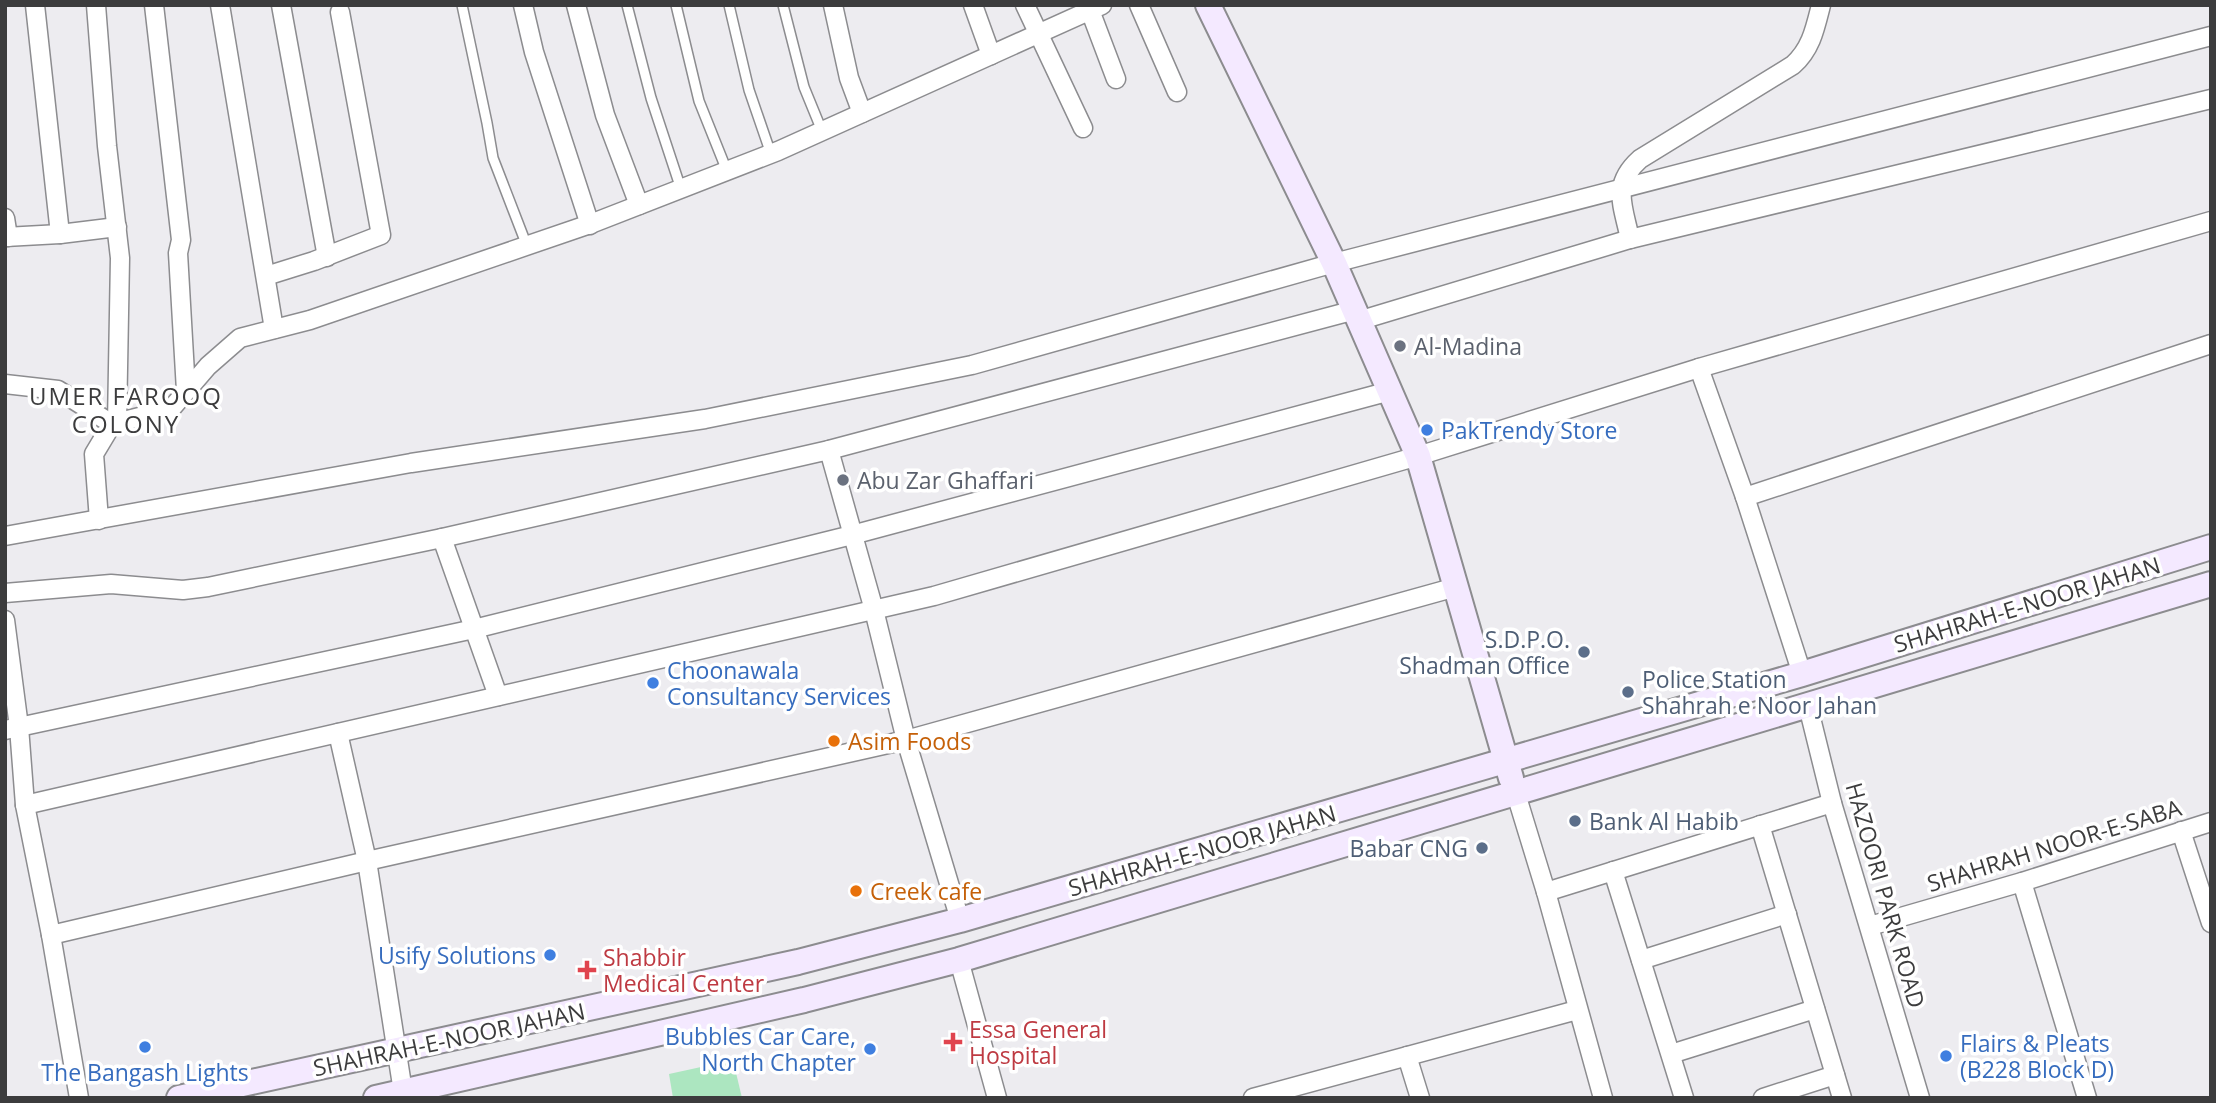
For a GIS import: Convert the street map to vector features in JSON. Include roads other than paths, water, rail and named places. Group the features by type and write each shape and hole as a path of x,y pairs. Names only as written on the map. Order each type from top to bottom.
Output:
{"main road":[{"path":"1208,5 1334,263 1418,456 1516,794"},
{"name":"SHAHRAH-E-NOOR JAHAN","path":"179,1098 798,962 960,920 1507,762 2211,547"},
{"name":"SHAHRAH-E-NOOR JAHAN","path":"376,1098 404,1095 804,1000 959,960 2211,584"},
{"path":"2048,597 2059,630"},
{"path":"798,962 804,1000"}],"street":[{"path":"35,5 60,234"},
{"path":"96,5 107,146 120,258 114,423 94,454 99,520"},
{"path":"154,5 180,220 181,240 178,253 186,391"},
{"path":"220,5 274,329"},
{"path":"281,5 327,257"},
{"path":"523,5 534,52 590,225"},
{"path":"576,5 605,115 639,205"},
{"path":"833,5 849,78 862,113"},
{"path":"973,5 991,55"},
{"path":"1025,5 1083,128"},
{"path":"1139,5 1177,92"},
{"path":"1630,239 1620,189 1630,168 1640,159 1793,65 1805,54 1814,35 1821,5"},
{"path":"5,384 58,390 114,423 171,409 208,366 240,338 310,320 590,225 822,131 1094,7 1116,79"},
{"path":"267,276 327,257 381,235 340,12"},
{"path":"5,536 411,463 705,419 972,365 1334,263 2211,36"},
{"path":"5,593 111,584 183,590 208,587 442,538 829,450 1356,315 1630,239 2211,99"},
{"path":"5,218 6,237 117,227"},
{"path":"24,805 934,596 1418,456 1699,368 2211,221"},
{"path":"1745,497 2211,344"},
{"path":"1699,368 1745,497 1802,674"},
{"path":"12,728 474,629 852,535 1390,391"},
{"path":"829,450 874,610 906,740 960,920"},
{"path":"442,538 498,696"},
{"path":"51,935 906,740 1456,587"},
{"path":"5,620 12,728 79,1098"},
{"name":"HAZOORI PARK ROAD","path":"1808,706 1832,803 1920,1098"},
{"path":"338,733 367,861 404,1095"},
{"path":"1516,794 1604,1098"},
{"path":"1546,892 1832,803"},
{"name":"SHAHRAH NOOR-E-SABA","path":"1870,926 2022,882 2211,821"},
{"path":"1760,825 1842,1098"},
{"path":"2181,831 2211,923"},
{"path":"1613,871 1684,1098"},
{"path":"2022,882 2087,1098"},
{"path":"1641,960 1787,914"},
{"path":"959,960 997,1098"},
{"path":"1671,1054 1815,1009"},
{"path":"1256,1097 1577,1010"},
{"path":"1407,1056 1420,1098"},
{"path":"1763,1098 1835,1075"}],"lane":[{"path":"462,5 488,123 492,158 527,246"},
{"path":"627,5 652,98 681,189"},
{"path":"676,5 699,101 727,171"},
{"path":"729,5 749,90 771,153"},
{"path":"783,5 804,88 822,131"}],"place":[{"name":"Al-Madina","path":"1400,346"},
{"name":"PakTrendy Store","path":"1427,430"},
{"name":"Abu Zar Ghaffari","path":"843,480"},
{"name":"S.D.P.O. Shadman Office","path":"1584,652"},
{"name":"Choonawala Consultancy Services","path":"653,683"},
{"name":"Police Station Shahrah e Noor Jahan","path":"1628,692"},
{"name":"Asim Foods","path":"834,741"},
{"name":"Bank Al Habib","path":"1575,821"},
{"name":"Babar CNG","path":"1482,848"},
{"name":"Creek cafe","path":"856,891"},
{"name":"Usify Solutions","path":"550,955"},
{"name":"Shabbir Medical Center","path":"587,970"},
{"name":"Essa General Hospital","path":"953,1042"},
{"name":"The Bangash Lights","path":"145,1047"},
{"name":"Bubbles Car Care, North Chapter","path":"870,1049"},
{"name":"Flairs & Pleats (B228 Block D)","path":"1946,1056"}],"district":[{"name":"UMER FAROOQ COLONY","path":"126,409"}]}
